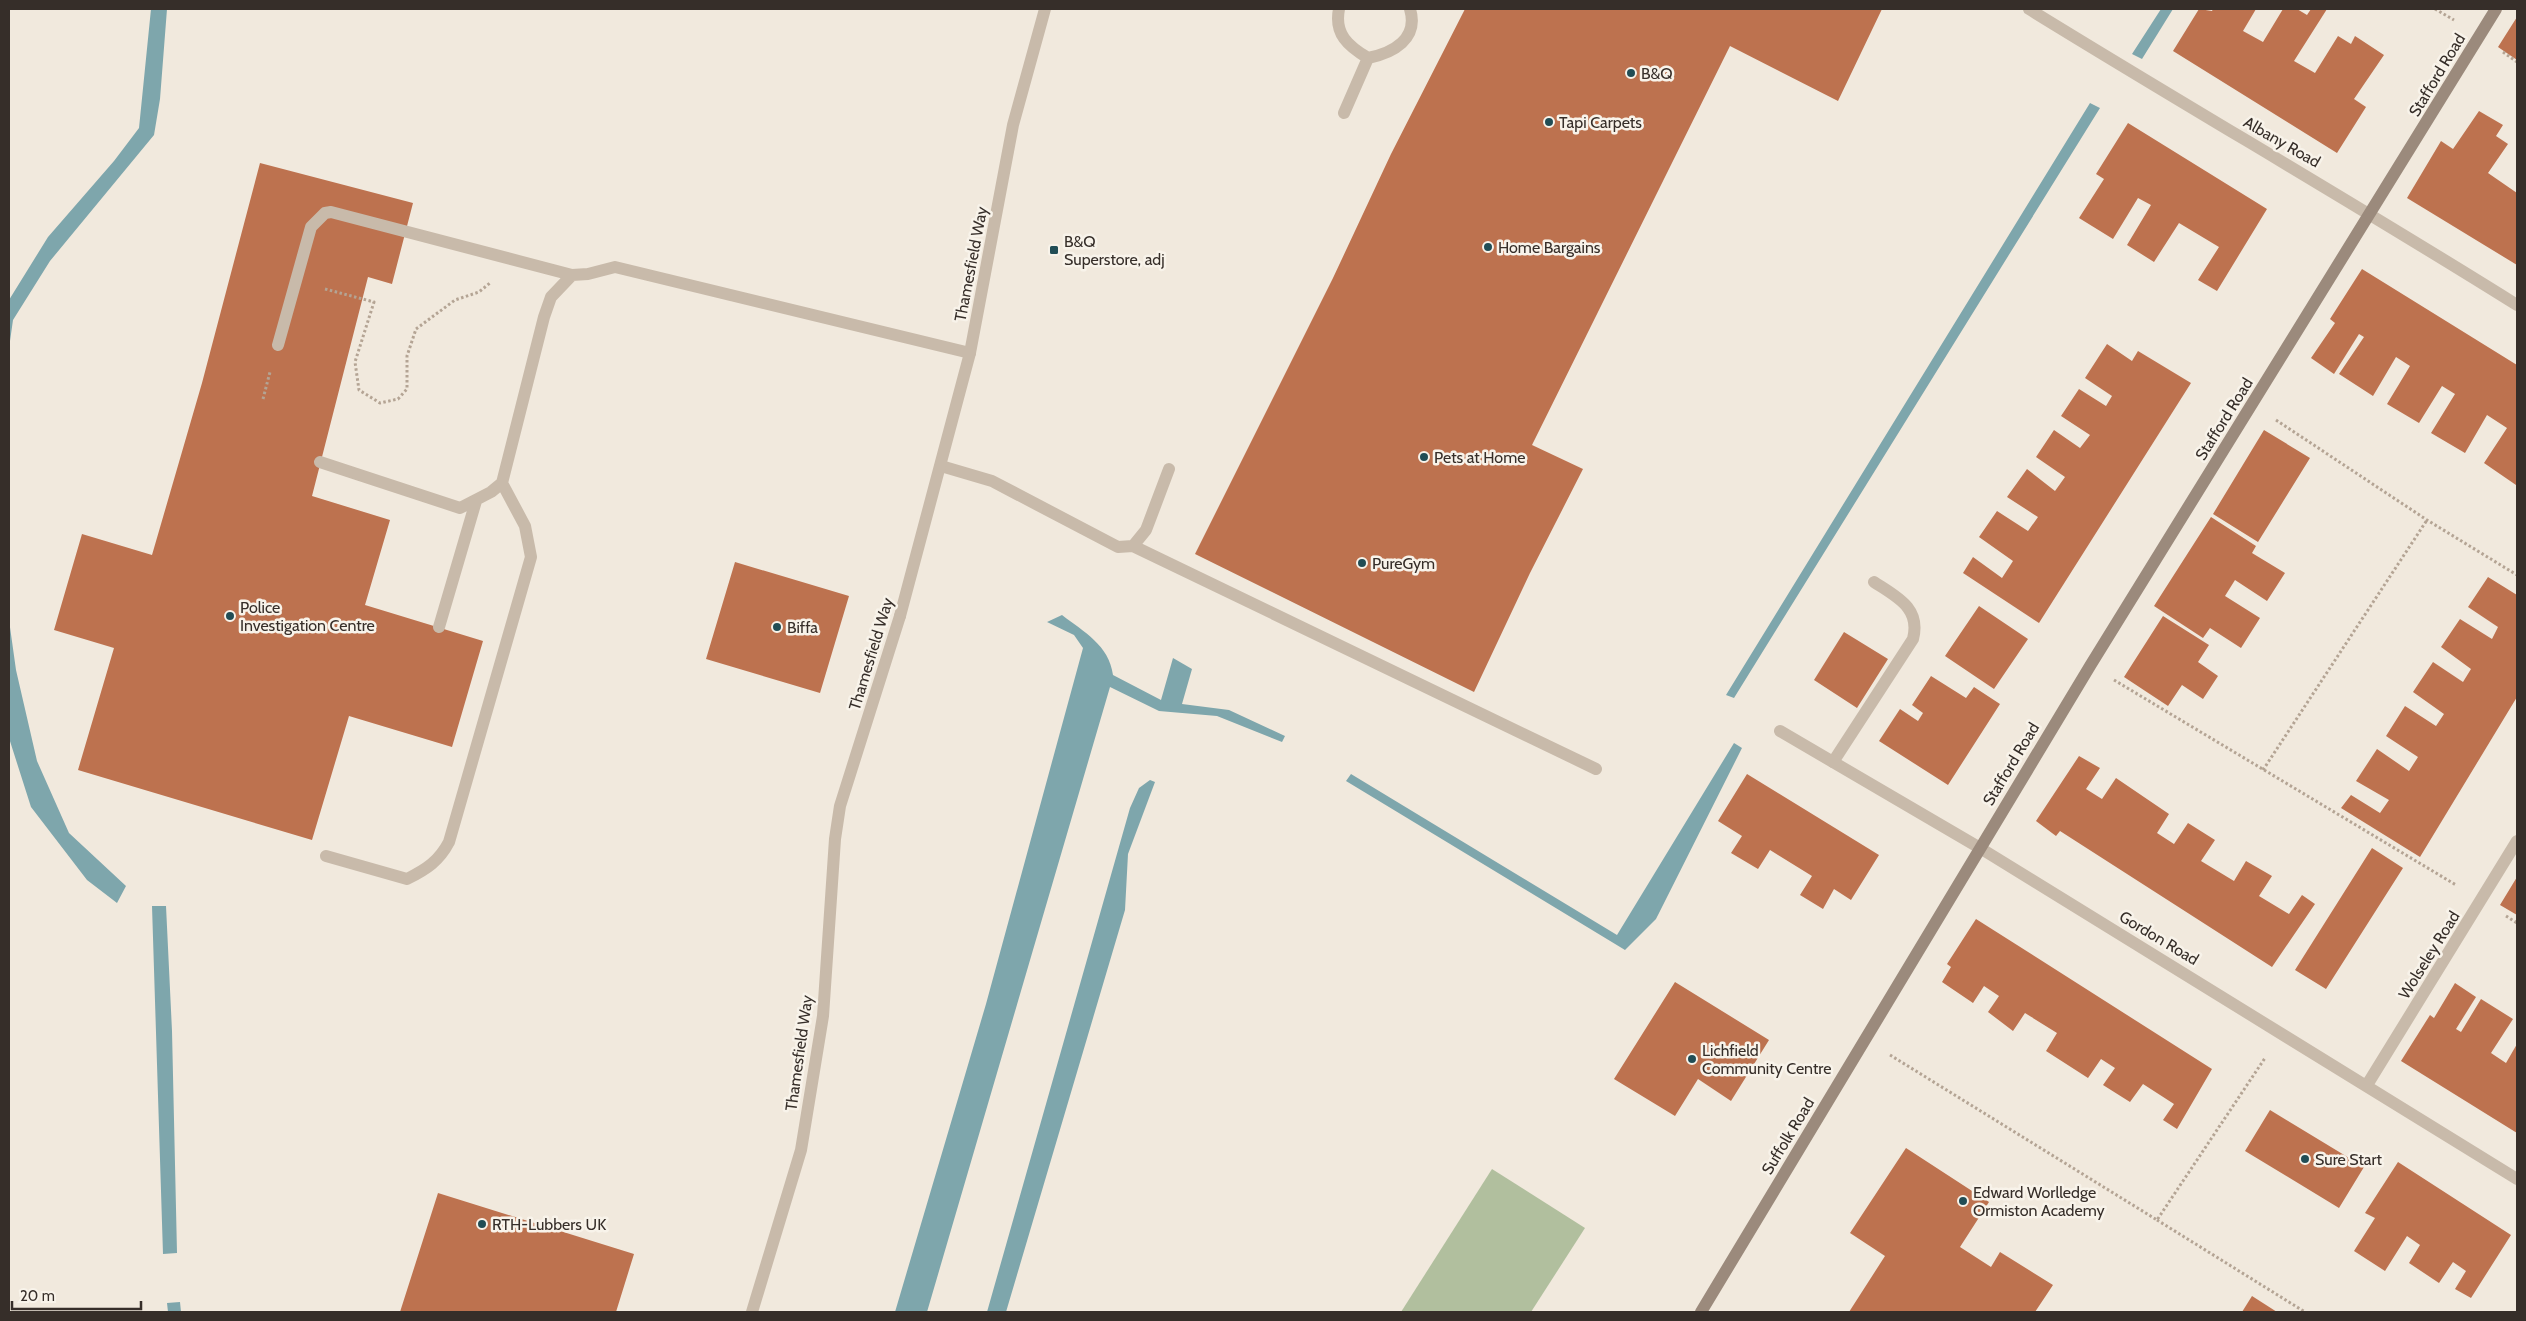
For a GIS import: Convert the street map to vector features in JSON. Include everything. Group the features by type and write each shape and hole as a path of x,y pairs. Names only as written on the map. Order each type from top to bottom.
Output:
{"street":[{"name":"Thamesfield Way","path":"752,1312 801,1150 823,1016 835,839 840,806 900,616 941,466 970,353 1013,125 1045,9"},
{"path":"1338,9 1339,29 1345,41 1368,58 1389,53 1403,42 1409,31 1410,9"},
{"name":"Albany Road","path":"2029,9 2159,89 2371,213 2517,305"},
{"name":"Stafford Road","path":"1980,848 2090,666 2496,9"},
{"path":"1344,113 1368,58"},
{"path":"278,345 311,227 325,214 331,212 572,275 588,274 615,267 970,353"},
{"path":"320,462 460,508 476,501 502,483 544,317 552,297 572,275"},
{"path":"941,466 992,482 1118,547 1133,546 1596,769"},
{"path":"1133,546 1146,530 1169,469"},
{"path":"326,856 407,879 425,870 440,857 449,842 531,557 526,526 502,483"},
{"path":"439,627 476,501"},
{"path":"1833,762 1913,639 1916,629 1915,620 1907,603 1874,582"},
{"name":"Gordon Road","path":"1780,731 1980,848 2517,1179"},
{"name":"Wolseley Road","path":"2367,1085 2517,842"},
{"name":"Suffolk Road","path":"1701,1312 1980,848"}],"path":[{"path":"296,281 374,302 354,362 360,390 380,403 398,399 407,389 407,356 416,329 455,300 480,292 518,260"},
{"path":"2252,405 2427,520 2517,575"},
{"path":"2263,770 2427,520"},
{"path":"2090,666 2481,900"},
{"path":"2158,1220 2282,1033"},
{"path":"1865,1040 2305,1312"}],"green space":[{"path":"1492,1169 1585,1228 1531,1312 1401,1312"}],"water":[{"path":"151,9 167,9 160,99 154,135 50,261 13,320 9,348 9,300 48,237 114,161 139,128"},
{"path":"2161,9 2173,9 2142,59 2132,54"},
{"path":"2090,103 2100,108 1734,698 1726,695"},
{"path":"1062,615 1101,647 1111,665 1113,675 1161,700 1173,658 1192,669 1182,704 1229,710 1285,736 1282,742 1217,716 1159,711 1110,687 927,1312 895,1312 986,1004 1083,648 1074,635 1047,622"},
{"path":"9,620 16,670 37,761 69,833 126,886 117,903 87,880 31,807 9,738"},
{"path":"1734,743 1742,748 1656,919 1625,950 1346,781 1351,774 1617,935"},
{"path":"1150,780 1155,782 1128,854 1125,910 1006,1312 987,1312 1130,808 1139,788"},
{"path":"152,906 166,906 172,1031 177,1253 163,1254"},
{"path":"180,1302 181,1312 168,1312 167,1303"}],"building":[{"path":"1465,9 1882,9 1838,101 1730,46 1532,445 1583,469 1530,573 1474,692 1195,554 1333,278 1391,154"},
{"path":"2199,9 2212,11 2213,9 2256,9 2243,31 2263,42 2283,9 2297,9 2307,15 2311,9 2327,9 2294,61 2315,73 2338,36 2351,44 2355,36 2384,55 2354,99 2366,107 2337,153 2173,51"},
{"path":"2517,17 2517,60 2498,47"},
{"path":"2479,111 2503,125 2496,136 2508,144 2488,173 2517,193 2517,265 2407,198 2441,141 2453,149"},
{"path":"2128,123 2267,209 2217,291 2198,280 2219,247 2179,223 2154,262 2127,245 2151,205 2138,198 2113,239 2079,218 2104,179 2096,174"},
{"name":"Police Investigation Centre","path":"260,163 413,203 392,284 368,277 312,496 390,520 365,605 483,641 452,747 349,716 312,840 78,770 114,648 54,630 82,534 152,555 202,383"},
{"path":"2362,269 2517,365 2516,485 2484,463 2507,428 2487,415 2465,453 2431,433 2455,394 2442,386 2419,423 2387,404 2410,366 2396,357 2373,396 2339,374 2364,337 2359,334 2334,374 2311,358 2335,323 2330,319"},
{"path":"2107,344 2132,361 2138,351 2191,383 2039,623 1963,573 1973,557 2002,578 2013,561 1979,537 1997,511 2028,531 2038,517 2007,497 2027,469 2055,491 2065,477 2036,457 2054,430 2080,448 2090,435 2061,416 2079,389 2106,406 2112,396 2085,378"},
{"path":"2264,430 2310,458 2258,542 2213,514"},
{"path":"2211,517 2256,546 2252,553 2285,573 2267,601 2235,580 2225,596 2260,618 2241,648 2210,628 2203,638 2154,606"},
{"name":"Biffa","path":"735,562 849,596 820,693 706,659"},
{"path":"2488,577 2517,595 2517,697 2420,857 2341,808 2351,795 2380,813 2389,800 2356,781 2377,749 2409,771 2418,757 2386,736 2405,706 2436,726 2444,714 2413,692 2433,662 2463,682 2471,669 2441,647 2460,619 2492,639 2498,627 2468,607"},
{"path":"1979,606 2028,639 1994,689 1945,656"},
{"path":"2163,616 2209,645 2198,662 2218,676 2203,699 2182,685 2168,706 2124,677"},
{"path":"1844,632 1888,659 1857,708 1814,680"},
{"path":"1931,676 1966,698 1974,687 2000,704 1948,785 1879,741 1900,709 1918,721 1923,713 1912,705"},
{"path":"2079,756 2100,768 2086,789 2102,799 2116,778 2169,814 2157,833 2174,844 2188,823 2215,840 2201,861 2234,881 2246,861 2272,876 2259,896 2289,914 2302,895 2315,904 2272,967 2060,831 2056,836 2036,821"},
{"path":"1747,774 1879,855 1851,900 1834,889 1823,909 1800,895 1812,876 1770,850 1758,869 1731,853 1742,836 1718,821"},
{"path":"2372,848 2403,868 2326,989 2295,970"},
{"path":"2517,877 2517,915 2500,905"},
{"path":"1976,919 2212,1069 2177,1129 2163,1120 2174,1104 2143,1084 2130,1102 2103,1085 2115,1068 2101,1059 2088,1078 2046,1051 2057,1033 2025,1013 2013,1031 1988,1012 1999,996 1984,986 1973,1003 1942,982 1951,967 1947,964"},
{"name":"Lichfield Community Centre","path":"1675,982 1769,1040 1731,1101 1698,1079 1675,1116 1614,1079"},
{"path":"2455,983 2476,997 2456,1029 2461,1032 2481,999 2513,1019 2491,1053 2506,1063 2517,1044 2517,1133 2401,1061 2430,1015 2434,1018"},
{"name":"Sure Start","path":"2270,1110 2364,1167 2339,1208 2245,1151"},
{"path":"1906,1148 1989,1202 1960,1247 1991,1267 2000,1252 2053,1285 2035,1312 1849,1312 1885,1256 1850,1233"},
{"path":"2398,1162 2511,1235 2471,1298 2455,1289 2466,1271 2453,1262 2439,1283 2409,1263 2420,1245 2407,1236 2385,1271 2354,1251 2375,1218 2365,1213"},
{"name":"RTH-Lubbers UK","path":"438,1193 634,1254 616,1312 400,1312"},
{"path":"2252,1296 2277,1312 2242,1312"}],"place":[{"name":"B&Q","path":"1631,73"},
{"name":"Tapi Carpets","path":"1549,122"},
{"name":"Home Bargains","path":"1488,247"},
{"name":"B&Q Superstore, adj","path":"1054,250"},
{"name":"Pets at Home","path":"1424,457"},
{"name":"PureGym","path":"1362,563"},
{"name":"Police Investigation Centre","path":"230,616"},
{"name":"Biffa","path":"777,627"},
{"name":"Lichfield Community Centre","path":"1692,1059"},
{"name":"Sure Start","path":"2305,1159"},
{"name":"Edward Worlledge Ormiston Academy","path":"1963,1201"},
{"name":"RTH-Lubbers UK","path":"482,1224"}]}
